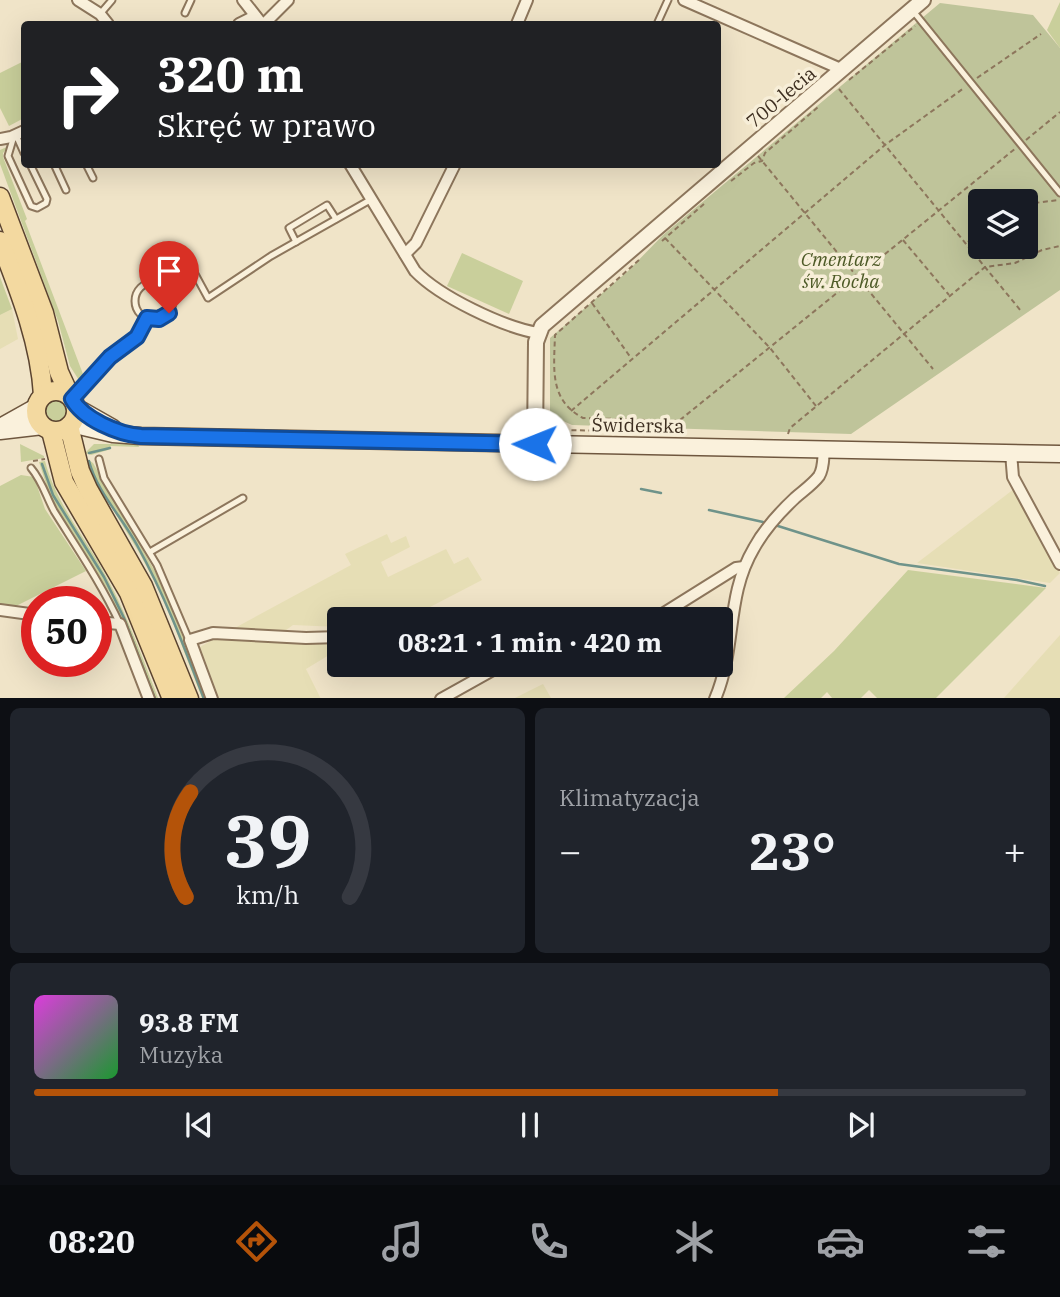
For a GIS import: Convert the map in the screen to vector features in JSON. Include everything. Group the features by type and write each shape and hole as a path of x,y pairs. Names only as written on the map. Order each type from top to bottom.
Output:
{"main road":[{"path":"0,197 44,313 59,372 65,416 64,481 129,593 172,698"},
{"path":"0,241 34,341 42,375 37,418 65,416"},
{"path":"39,401 57,390 77,462 88,488 144,586 189,698"},
{"name":"Świderska","path":"0,429 39,401"},
{"name":"Świderska","path":"0,429 65,416 113,434 131,435 1060,454"}],"street":[{"path":"78,0 100,14 106,21"},
{"path":"243,0 259,21"},
{"path":"261,21 288,0"},
{"path":"518,21 527,0"},
{"path":"684,0 841,77"},
{"name":"700-lecia","path":"538,333 542,326 587,297 919,10"},
{"path":"0,139 18,134"},
{"path":"352,168 415,271 436,290 523,331 538,333 535,444"},
{"path":"405,254 416,243 453,168"},
{"path":"715,698 725,671 734,597 744,567 776,517 819,475 824,449"},
{"path":"1011,453 1013,477 1060,564"},
{"path":"674,607 736,568 744,567"},
{"path":"0,610 21,613"},
{"path":"112,623 120,624 149,698"},
{"path":"212,698 190,640 214,633 327,637"},
{"path":"441,698 480,677"}],"lane":[{"path":"100,14 112,0"},
{"path":"186,12 191,0"},
{"path":"658,21 668,0"},
{"path":"919,10 1060,193"},
{"path":"18,134 8,156 31,206 37,208 46,203 47,198 32,168"},
{"path":"56,168 66,190"},
{"path":"88,168 93,178"},
{"path":"160,283 170,290 172,308 159,319 147,318 137,310 135,297 142,286 160,283 190,265 208,298 296,242 370,200"},
{"path":"296,242 289,228 327,205 336,219"},
{"path":"65,416 110,357 137,337 147,318"},
{"path":"99,458 104,478 149,552 170,592 190,640"},
{"path":"31,468 39,477 52,507 106,594 120,624"},
{"path":"149,552 243,498"}],"path":[{"path":"919,10 841,77 885,145 1021,311"},
{"path":"570,411 885,145 1041,34"},
{"path":"762,161 765,153 822,103"},
{"path":"640,259 587,297 555,335 554,384 570,411 583,418 680,421 1060,112"},
{"path":"726,185 754,163 762,161"},
{"path":"762,161 933,369"},
{"path":"1038,203 1060,200"},
{"path":"658,242 666,239 706,202"},
{"path":"666,239 769,348 817,407"},
{"path":"903,239 949,296"},
{"path":"787,436 790,428 985,267 1015,263 1042,250 1060,246"},
{"path":"587,297 632,359"},
{"path":"536,417 544,417 549,429 554,430 625,431"},
{"path":"680,421 683,432"},
{"path":"31,468 30,462 46,459"}],"shaded area":[{"path":"12,309 18,339 0,349 0,315"},
{"path":"1014,489 1060,573 1050,583 917,563"},
{"path":"387,534 391,543 406,536 410,547 381,562 388,577 446,549 454,564 468,557 482,580 430,607 327,607 327,626 293,625 282,633 233,629 351,565 345,554"},
{"path":"221,635 327,640 327,656 306,669 320,698 219,698 200,647"},
{"path":"1060,635 1060,698 1004,698"},
{"path":"543,684 551,698 515,698"}],"green space":[{"path":"1060,2 1060,48 1047,30"},
{"name":"Cmentarz św. Rocha","path":"940,3 1033,15 1060,48 1060,290 851,434 572,425 550,415 550,338 628,271 663,235"},
{"path":"21,62 21,120 9,126 0,108 0,73"},
{"path":"9,146 3,157 86,382 82,385 70,366 58,321 0,164 0,150"},
{"path":"462,253 523,281 509,314 447,286"},
{"path":"0,277 12,309 0,315"},
{"path":"57,397 67,401 71,411 67,421 57,425 47,421 43,411 47,401"},
{"path":"20,444 44,456 44,458 21,462"},
{"path":"94,444 138,444 139,447 111,446 108,450 91,455 85,453"},
{"path":"86,458 93,463 161,582 207,698 202,698 165,602 140,554 92,475"},
{"path":"45,461 61,500 111,586 105,586 63,518 49,493 39,462"},
{"path":"21,475 34,477 45,509 86,571 56,586 21,586 21,604 16,606 0,605 0,486"},
{"path":"908,570 1046,588 936,698 877,698 869,690 861,698 832,698 827,692 821,698 784,698 834,651"},
{"path":"112,588 131,628 158,698 153,698 112,597"}],"waterway":[{"path":"89,453 110,448"},
{"path":"89,461 98,483 131,535 156,582 204,698"},
{"path":"42,464 53,495 104,577 124,618 155,698"},
{"path":"641,489 661,493"},
{"path":"709,510 763,522"},
{"path":"778,526 899,564 1045,586"}],"route":[{"path":"169,313 159,319 147,318 137,337 110,357 72,399 76,407 98,421 131,435 141,436 535,444"}]}
